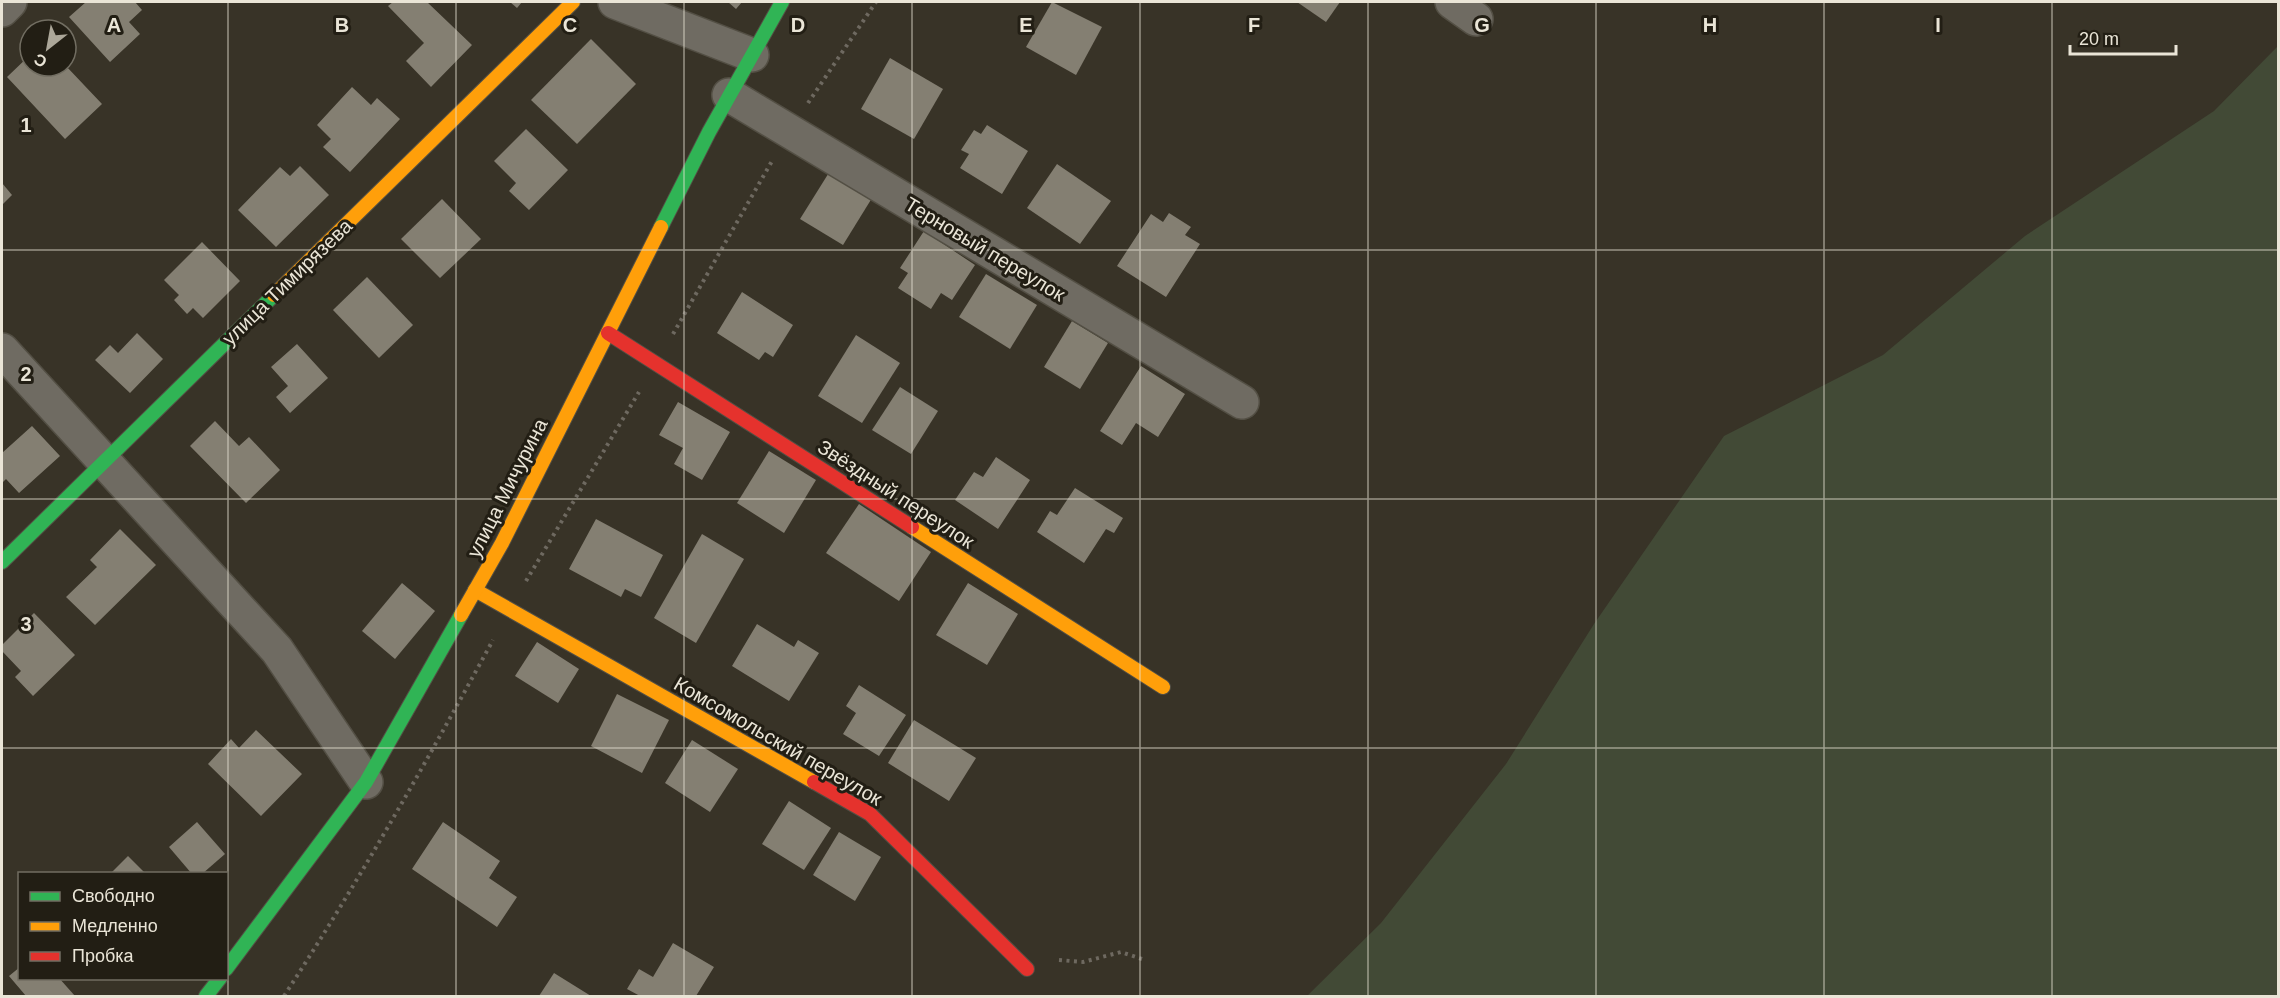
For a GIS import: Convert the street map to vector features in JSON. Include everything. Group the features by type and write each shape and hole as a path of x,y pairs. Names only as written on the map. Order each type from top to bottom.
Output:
{"street":[{"path":"2,10 10,2"},
{"name":"улица Тимирязева","path":"2,562 573,2"},
{"path":"615,2 753,54"},
{"name":"улица Мичурина","path":"228,966 366,782 502,543 729,95 782,2"},
{"name":"Терновый переулок","path":"729,95 1242,402"},
{"name":"Звёздный переулок","path":"608,333 1163,687"},
{"path":"2,350 277,650 366,782"},
{"name":"Комсомольский переулок","path":"475,590 870,814 1025,967"},
{"path":"206,996 218,980"}],"path":[{"path":"284,996 322,938 443,731 510,609 789,131 876,2"},
{"path":"1025,967 1045,958 1083,962 1121,952 1142,959"}],"green space":[{"path":"2278,46 2278,996 1307,996 1381,923 1506,764 1594,624 1724,436 1883,355 2025,236 2214,111"}],"building":[{"path":"86,2 135,2 142,10 129,22 140,34 110,62 78,27 78,18 69,17"},
{"path":"393,2 427,2 472,45 431,87 406,61 424,43 388,6"},
{"path":"510,2 522,2 517,8"},
{"path":"728,2 742,2 736,9"},
{"path":"1052,2 1102,27 1076,75 1026,47"},
{"path":"1297,2 1340,2 1326,22"},
{"path":"591,39 636,84 577,144 531,100"},
{"path":"890,58 943,89 914,139 861,109"},
{"path":"18,66 18,78 77,78 102,104 65,139 7,77"},
{"path":"352,87 371,105 377,98 400,119 350,172 323,147 331,139 317,125"},
{"path":"987,125 1028,151 1002,194 960,168 969,154 961,150 974,130 981,134"},
{"path":"526,129 568,170 529,210 509,191 516,183 494,161"},
{"path":"1057,164 1111,201 1080,244 1027,208"},
{"path":"300,166 329,195 276,247 238,210 280,167 290,176"},
{"path":"830,171 872,198 843,245 800,219"},
{"path":"2,183 12,195 2,205"},
{"path":"442,199 481,239 440,278 401,239"},
{"path":"1169,213 1191,227 1185,235 1200,244 1166,297 1117,266 1151,214 1163,222"},
{"path":"924,231 975,265 952,300 941,293 931,309 898,288 908,273 900,268"},
{"path":"202,242 240,281 203,318 193,308 187,314 174,300 179,295 164,280"},
{"path":"986,274 1037,305 1010,349 959,317"},
{"path":"367,277 413,325 379,358 333,310"},
{"path":"742,292 793,325 773,357 765,352 759,360 717,333"},
{"path":"1072,321 1108,343 1080,389 1044,367"},
{"path":"137,333 163,359 130,393 95,360 110,345 118,353"},
{"path":"856,335 900,363 862,423 818,396"},
{"path":"297,344 328,378 290,413 276,397 288,386 271,367"},
{"path":"1141,366 1185,394 1158,437 1136,423 1122,445 1100,431"},
{"path":"900,387 938,411 911,454 872,430"},
{"path":"678,402 730,432 702,480 674,464 683,448 659,435"},
{"path":"215,421 239,446 249,437 280,470 246,503 190,446"},
{"path":"32,426 60,456 19,493 6,479 2,483 2,453"},
{"path":"769,451 816,480 784,533 737,503"},
{"path":"996,457 1030,480 998,529 955,500 974,472 983,477"},
{"path":"1075,488 1123,518 1114,533 1106,529 1084,563 1037,532 1050,511 1057,515"},
{"path":"859,504 931,552 899,601 826,553"},
{"path":"596,519 663,555 641,597 625,589 621,597 569,569"},
{"path":"120,529 156,565 95,625 66,597 97,567 90,560"},
{"path":"702,534 744,559 696,643 654,618"},
{"path":"402,583 435,611 395,659 362,631"},
{"path":"968,583 1018,614 987,665 936,635"},
{"path":"34,613 75,655 33,696 15,677 21,671 2,651 2,645"},
{"path":"757,624 794,647 798,640 819,653 789,701 732,666"},
{"path":"537,642 579,669 558,703 515,676"},
{"path":"859,685 906,715 879,756 843,734 856,713 846,706"},
{"path":"617,694 669,720 642,773 591,746"},
{"path":"914,720 976,758 949,801 888,763"},
{"path":"256,730 302,774 261,816 208,764 231,739 239,748"},
{"path":"692,740 738,769 710,812 665,783"},
{"path":"789,801 831,828 804,870 762,844"},
{"path":"197,822 225,854 204,872 190,872 169,847"},
{"path":"443,822 500,861 489,878 517,897 497,927 412,869"},
{"path":"839,832 881,857 855,901 813,875"},
{"path":"128,856 144,872 112,872"},
{"path":"673,943 714,967 696,996 640,996 627,989 639,969 653,977"},
{"path":"18,969 18,980 61,980 75,996 26,996 9,976"},
{"path":"554,973 591,996 539,996"}],"traffic: fast":[{"path":"661,227 709,132 782,2"},
{"path":"2,562 274,295"},
{"path":"228,966 366,782 461,615"},
{"path":"206,996 218,980"}],"traffic: slow":[{"path":"274,295 573,2"},
{"path":"461,615 502,543 661,227"},
{"path":"912,527 1163,687"},
{"path":"475,590 814,782"}],"traffic: jam":[{"path":"608,333 912,527"},
{"path":"814,782 870,814 1027,969"}]}
